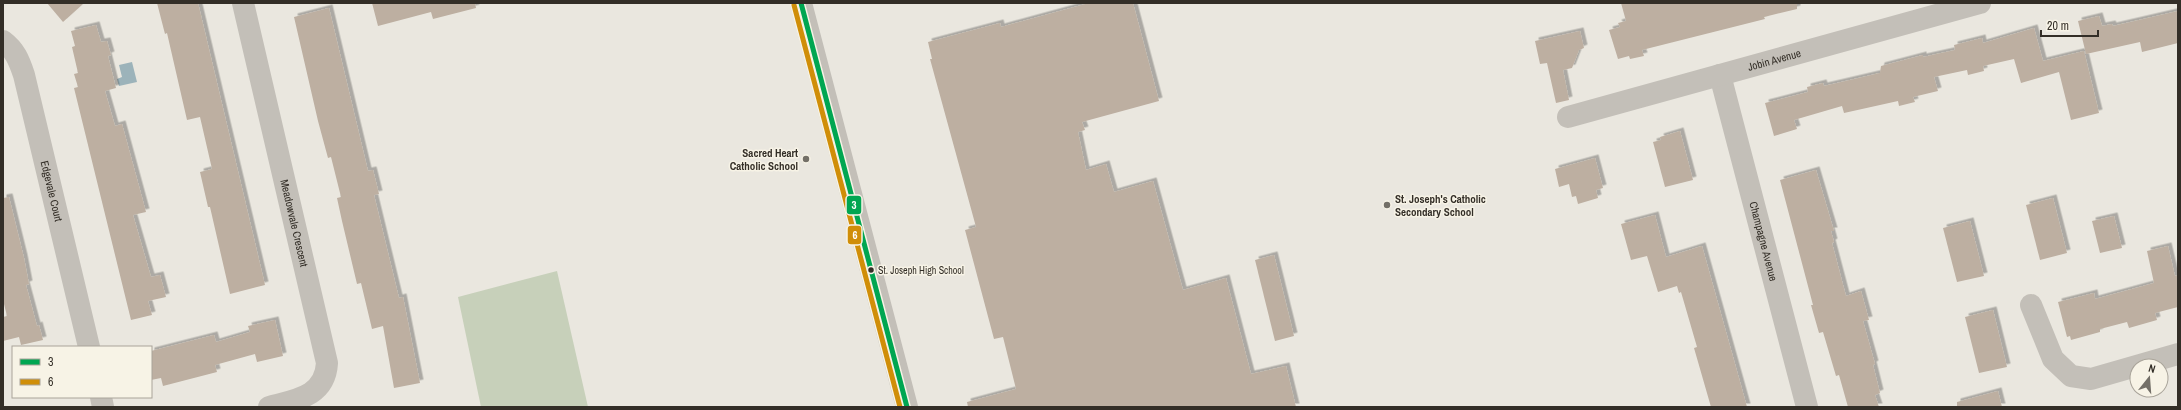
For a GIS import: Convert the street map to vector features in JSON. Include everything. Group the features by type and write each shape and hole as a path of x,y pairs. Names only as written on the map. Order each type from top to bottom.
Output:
{"street":[{"name":"Meadowvale Crescent","path":"243,3 327,363 325,377 314,392 306,397 269,407"},
{"path":"801,3 907,407"},
{"name":"Jobin Avenue","path":"1568,117 1980,3"},
{"name":"Edgevale Court","path":"3,41 12,48 18,58 24,75 89,346"},
{"name":"Champagne Avenue","path":"1720,75 1807,407"},
{"path":"2031,305 2053,358 2071,376 2091,379 2178,354"}],"green space":[{"path":"557,271 588,407 481,407 458,297"}],"water":[{"path":"132,62 137,82 119,86 117,79 122,77 119,65"}],"building":[{"path":"47,3 84,3 63,22"},
{"path":"157,3 198,3 265,285 230,294 210,207 208,207 200,172 212,169 200,117 187,120 167,33 165,34"},
{"path":"372,3 475,3 476,8 433,19 431,12 378,26"},
{"path":"1089,3 1133,3 1159,101 1082,122 1085,130 1078,132 1086,170 1106,164 1114,192 1153,181 1183,290 1226,278 1251,374 1286,366 1296,407 968,407 967,402 1016,389 1003,337 994,339 965,230 976,227 930,59 932,59 928,42 1000,23 1001,27"},
{"path":"1621,3 1797,3 1797,9 1764,17 1765,19 1642,50 1644,56 1630,59 1629,56 1618,59 1609,30 1620,27 1618,23 1626,21"},
{"path":"329,8 368,171 373,170 379,194 374,195 399,298 403,297 420,383 394,388 383,326 372,329 361,283 357,284 337,198 341,197 331,157 328,158 318,121 294,17"},
{"path":"2178,11 2178,43 2142,52 2140,42 2086,54 2078,21 2099,16 2102,26 2112,24 2113,26"},
{"path":"96,25 101,42 107,41 111,55 108,56 116,88 105,91 115,126 122,124 146,212 133,215 151,277 160,275 166,297 148,301 152,315 131,320 74,88 78,87 74,74 78,73 72,47 75,46 71,31"},
{"path":"2034,28 2043,61 2084,51 2099,113 2071,120 2059,72 2021,83 2014,59 1983,66 1984,71 1968,75 1967,70 1934,77 1938,91 1913,97 1915,102 1899,106 1898,101 1844,113 1842,106 1794,120 1797,129 1774,136 1765,103 1808,92 1807,87 1823,83 1824,86 1880,73 1881,66 1923,55 1923,57 1955,50 1954,45 1982,38 1983,43"},
{"path":"1580,31 1584,48 1579,50 1572,68 1563,70 1569,100 1556,103 1547,63 1540,64 1535,41"},
{"path":"1680,131 1693,180 1665,187 1653,142 1661,140 1660,137"},
{"path":"1595,158 1603,188 1596,190 1598,198 1578,204 1576,196 1572,197 1569,184 1559,187 1555,169"},
{"path":"1816,170 1834,231 1831,231 1834,242 1832,243 1846,296 1861,291 1869,320 1863,321 1875,364 1873,365 1880,393 1875,395 1879,407 1848,407 1839,375 1836,376 1823,332 1819,333 1811,305 1813,305 1780,180"},
{"path":"9,197 24,258 29,284 26,285 37,326 39,325 43,340 21,345 19,337 3,341 3,317 7,316 3,300 3,198"},
{"path":"2053,198 2067,253 2040,260 2026,205"},
{"path":"1655,215 1666,257 1702,246 1747,407 1711,407 1694,348 1697,347 1681,292 1679,293 1677,286 1658,292 1647,256 1631,260 1621,224"},
{"path":"2114,216 2122,248 2100,253 2092,221"},
{"path":"1970,221 1984,276 1957,282 1943,228"},
{"path":"2168,246 2175,276 2178,275 2178,307 2155,313 2157,320 2129,328 2127,322 2100,329 2100,332 2071,340 2070,336 2067,337 2058,302 2094,293 2095,299 2154,283 2147,251"},
{"path":"1274,255 1294,336 1275,341 1255,260"},
{"path":"1993,310 2007,367 1979,373 1965,317"},
{"path":"275,320 283,356 257,362 255,354 215,365 217,372 163,386 161,378 152,380 152,351 214,335 216,342 250,332 248,326"},
{"path":"1998,391 2002,407 1957,407 1957,402"}],"transit line":[{"name":"3","path":"801,3 907,407"},
{"name":"6","path":"794,5 900,407"}],"place":[{"name":"Sacred Heart Catholic School","path":"806,159"},
{"name":"St. Joseph's Catholic Secondary School","path":"1387,205"},
{"name":"St. Joseph High School","path":"871,270"}]}
